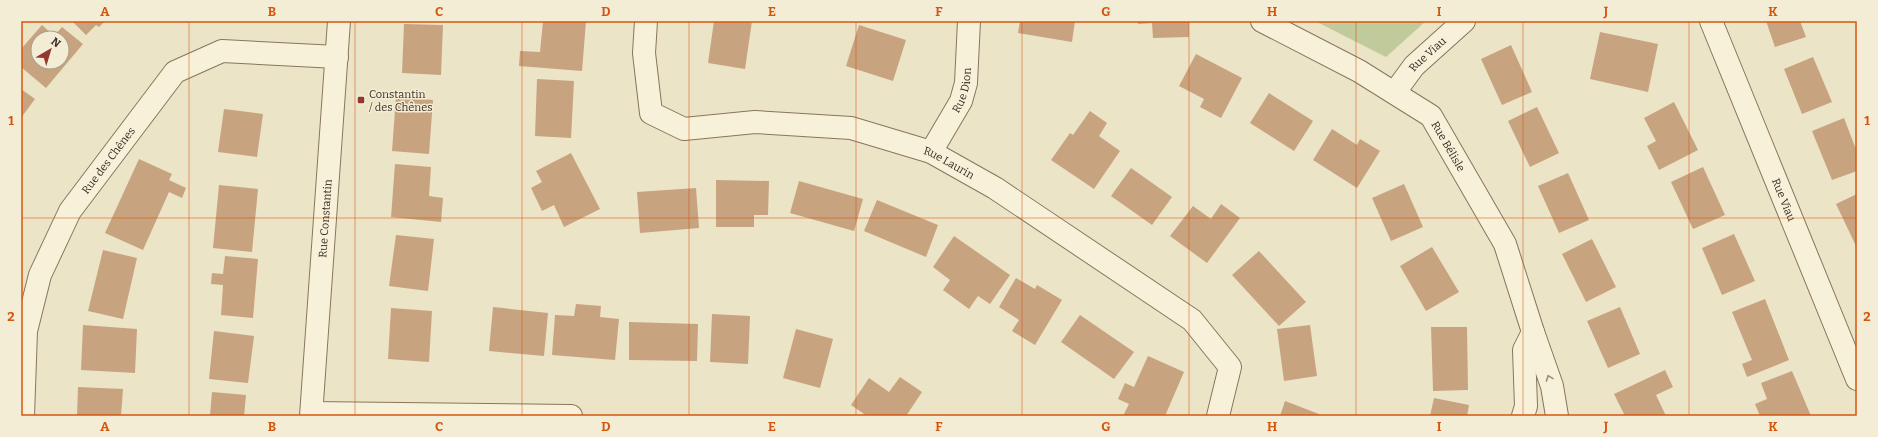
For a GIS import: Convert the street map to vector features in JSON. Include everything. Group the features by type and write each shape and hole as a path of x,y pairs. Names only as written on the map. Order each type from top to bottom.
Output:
{"street":[{"name":"Rue Constantin","path":"312,415 339,21"},
{"name":"Rue Laurin","path":"646,21 644,53 651,113 684,130 756,122 851,128 931,152 995,188 1192,320 1230,367 1218,416"},
{"name":"Rue Dion","path":"931,152 961,101 966,83 968,21"},
{"name":"Rue Bélisle","path":"1262,21 1359,71 1395,92 1431,116 1505,244 1552,386 1557,416"},
{"name":"Rue Viau","path":"1395,92 1414,66 1464,21"},
{"name":"Rue Viau","path":"1711,21 1857,379"},
{"name":"Rue des Chênes","path":"23,416 26,332 40,275 70,211 175,72 222,51 337,57"},
{"path":"1523,416 1526,406 1524,350 1533,332"},
{"path":"312,415 571,416"}],"green space":[{"path":"1315,21 1426,21 1386,57"}],"building":[{"path":"72,21 105,21 99,27 96,25 86,35"},
{"path":"543,21 586,21 582,71 519,66 520,51 540,52"},
{"path":"714,21 752,21 745,69 708,63"},
{"path":"1020,21 1075,21 1072,42 1018,33"},
{"path":"1138,21 1189,21 1189,37 1153,38 1152,23 1138,24"},
{"path":"1766,21 1800,21 1806,37 1775,47"},
{"path":"404,24 443,25 441,75 402,73"},
{"path":"42,25 47,30 38,30"},
{"path":"859,25 906,40 893,81 846,66"},
{"path":"1600,32 1658,44 1648,92 1590,79"},
{"path":"70,33 83,44 70,59"},
{"path":"30,39 30,70 61,70 46,88 21,67 21,49"},
{"path":"1511,45 1532,92 1502,105 1481,59"},
{"path":"1196,54 1242,78 1221,118 1200,107 1204,99 1179,86"},
{"path":"1813,57 1832,102 1802,114 1784,69"},
{"path":"537,79 574,81 571,138 535,136"},
{"path":"21,89 35,99 21,118"},
{"path":"1269,93 1313,121 1294,151 1250,123"},
{"path":"396,97 433,100 429,154 392,151"},
{"path":"1674,102 1698,150 1659,170 1647,146 1656,141 1644,118"},
{"path":"1537,107 1559,153 1530,167 1508,121"},
{"path":"224,109 263,114 257,157 218,152"},
{"path":"1090,111 1107,123 1099,136 1120,151 1094,189 1051,160 1070,133 1073,135"},
{"path":"1844,118 1857,152 1857,171 1832,180 1812,131"},
{"path":"1332,129 1357,145 1360,139 1380,151 1357,188 1313,160"},
{"path":"571,153 600,209 564,227 554,205 542,211 531,188 542,182 536,171"},
{"path":"139,159 172,174 169,180 186,188 182,198 169,192 143,250 105,233"},
{"path":"395,164 431,167 429,196 443,198 441,222 391,217"},
{"path":"1703,167 1725,215 1693,229 1671,182"},
{"path":"1131,168 1172,197 1152,225 1111,196"},
{"path":"1568,173 1589,220 1559,233 1538,186"},
{"path":"716,180 769,181 768,215 754,215 754,227 716,227"},
{"path":"799,181 863,199 854,231 790,213"},
{"path":"1404,184 1423,227 1391,241 1372,198"},
{"path":"219,185 258,189 252,252 213,248"},
{"path":"696,188 699,228 640,233 637,192"},
{"path":"1857,194 1857,248 1836,204"},
{"path":"877,200 938,225 926,257 864,231"},
{"path":"1221,204 1240,218 1207,263 1170,236 1193,206 1211,219"},
{"path":"1734,234 1755,281 1722,295 1702,248"},
{"path":"396,235 434,239 428,291 389,286"},
{"path":"954,236 1010,275 990,304 978,296 969,309 943,290 950,280 933,267"},
{"path":"1592,239 1616,287 1586,302 1562,254"},
{"path":"1432,247 1459,292 1426,311 1400,266"},
{"path":"103,250 137,258 123,319 88,311"},
{"path":"1259,251 1306,302 1279,326 1232,275"},
{"path":"225,256 258,259 253,318 221,315 223,285 211,284 212,273 223,274"},
{"path":"1016,278 1035,289 1037,285 1062,300 1035,345 1012,331 1019,320 999,307"},
{"path":"1765,299 1789,360 1747,377 1742,364 1752,360 1732,312"},
{"path":"576,304 601,306 600,317 619,319 615,360 552,355 555,315 574,316"},
{"path":"493,307 548,313 544,356 489,351"},
{"path":"1620,307 1640,354 1608,368 1587,321"},
{"path":"391,308 432,311 429,362 388,359"},
{"path":"712,314 750,316 748,364 710,362"},
{"path":"1080,315 1134,352 1114,379 1061,342"},
{"path":"629,322 698,324 697,361 629,360"},
{"path":"83,325 137,329 135,373 81,370"},
{"path":"1310,325 1317,376 1284,381 1277,329"},
{"path":"1431,327 1467,327 1468,390 1433,391"},
{"path":"796,329 833,339 820,388 783,378"},
{"path":"214,331 254,336 248,383 209,379"},
{"path":"1148,356 1184,372 1165,416 1123,416 1129,404 1118,399 1125,383 1134,387"},
{"path":"1665,370 1673,387 1656,395 1666,416 1625,416 1614,394"},
{"path":"1792,371 1811,416 1760,416 1755,404 1767,399 1761,383"},
{"path":"900,377 922,392 906,416 867,416 851,405 869,378 889,392"},
{"path":"78,387 123,389 121,416 77,416"},
{"path":"212,392 246,395 244,416 210,416"},
{"path":"1434,398 1469,405 1467,416 1430,416"},
{"path":"1285,401 1319,414 1318,416 1280,416"}],"place":[{"name":"Constantin / des Chênes","path":"361,100"}]}
